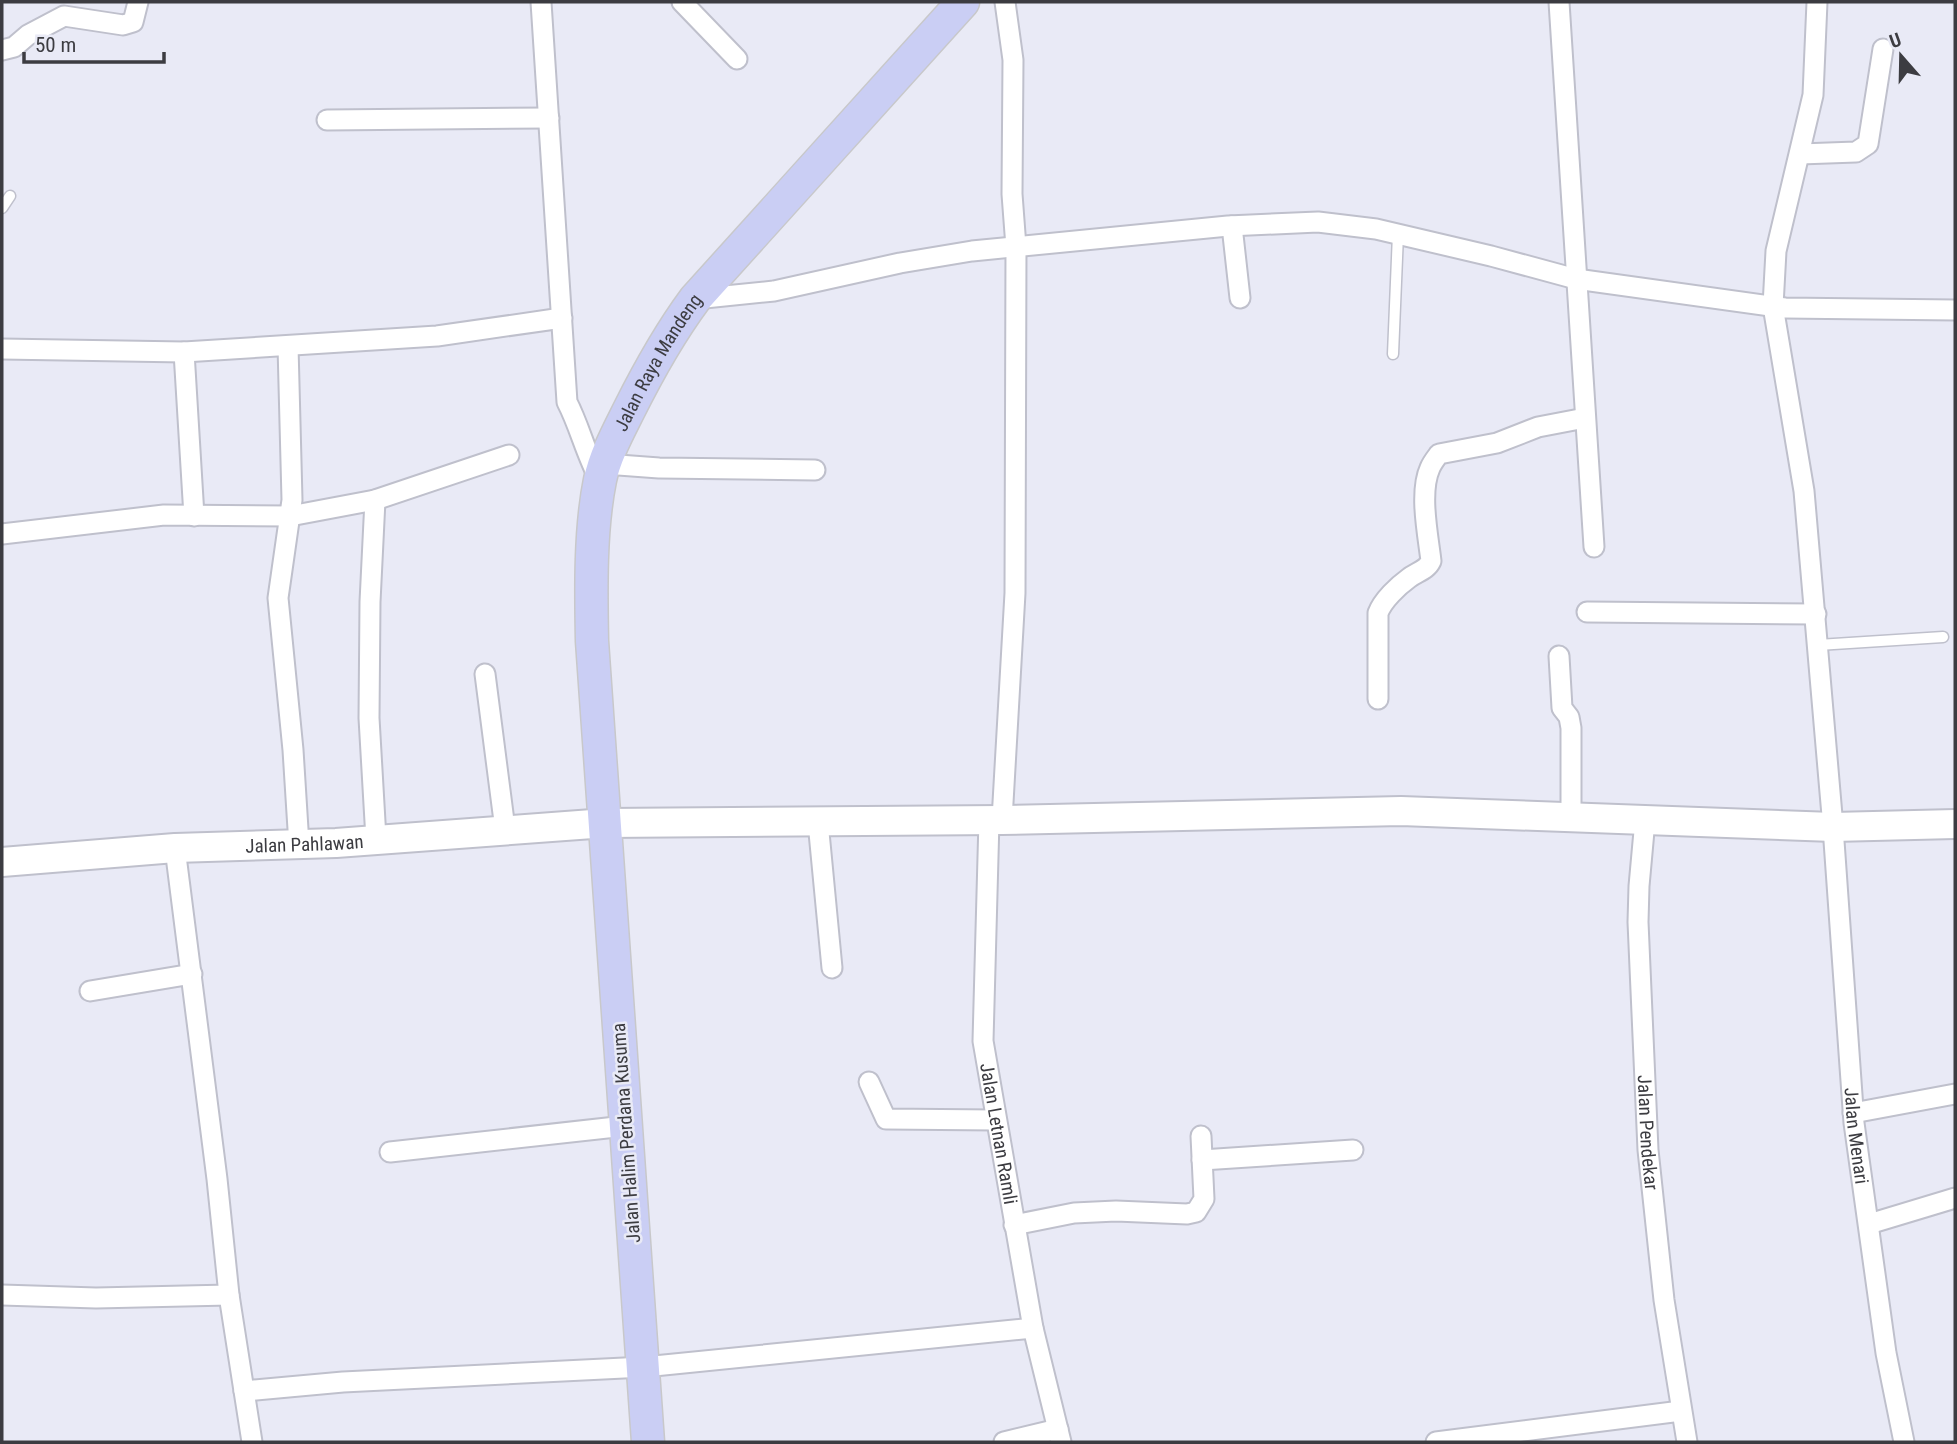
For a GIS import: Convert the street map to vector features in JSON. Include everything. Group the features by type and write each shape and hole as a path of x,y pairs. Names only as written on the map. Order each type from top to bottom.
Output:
{"highway":[{"name":"Jalan Raya Mandeng","path":"606,823 596,715 591,593 602,472 617,434 644,379 695,299 963,2"},
{"name":"Jalan Halim Perdana Kusuma","path":"606,823 648,1442"}],"main road":[{"name":"Jalan Pahlawan","path":"2,862 175,848 299,845 606,823 996,820 1401,811 1833,827 1955,824"}],"street":[{"path":"2,50 14,47 27,35 64,16 123,25 133,22 138,2"},
{"path":"541,2 567,402 580,428 590,463 602,472 659,468 816,470"},
{"path":"682,2 737,59"},
{"name":"Jalan Letnan Ramli","path":"1005,2 1013,60 1012,194 1016,247 1015,593 996,820 983,1041 1033,1328 1059,1436"},
{"path":"1559,2 1594,547"},
{"name":"Jalan Menari","path":"1817,2 1813,94 1776,251 1773,306 1804,491 1833,827 1853,1113 1886,1353 1904,1442"},
{"path":"1800,154 1856,152 1865,148 1868,144 1883,49"},
{"path":"327,120 549,118"},
{"path":"695,299 774,291 972,251 1232,226 1318,222 1398,234 1576,279 1773,306 1955,310"},
{"path":"1232,226 1240,298"},
{"path":"2,349 184,352 437,337 562,318"},
{"path":"288,346 292,500 278,598 299,845"},
{"path":"184,352 194,516"},
{"path":"1378,699 1378,613 1381,606 1407,579 1431,561 1426,487 1430,468 1439,454 1497,443 1538,427 1585,418"},
{"path":"2,534 164,514 290,516 375,500 509,455"},
{"path":"375,500 370,602 369,718 376,839"},
{"path":"1587,612 1816,614"},
{"path":"1559,656 1562,708 1569,717 1571,728 1570,817"},
{"path":"485,674 505,829"},
{"name":"Jalan Pendekar","path":"1645,820 1638,922 1648,1150 1664,1300 1687,1442"},
{"path":"818,822 832,968"},
{"path":"175,848 229,1295 252,1442"},
{"path":"90,991 192,974"},
{"path":"869,1083 886,1119 995,1119"},
{"path":"1853,1113 1955,1094"},
{"path":"390,1152 625,1126"},
{"path":"1014,1225 1074,1213 1196,1212 1204,1199 1201,1136"},
{"path":"1202,1160 1353,1150"},
{"path":"1869,1224 1955,1198"},
{"path":"2,1295 96,1298 229,1295"},
{"path":"244,1391 343,1382 644,1367 1033,1328"},
{"path":"1436,1442 1681,1411"},
{"path":"1004,1442 1059,1436"}],"lane":[{"path":"2,208 10,196"},
{"path":"1393,354 1398,234"},
{"path":"1818,645 1942,636"}]}
